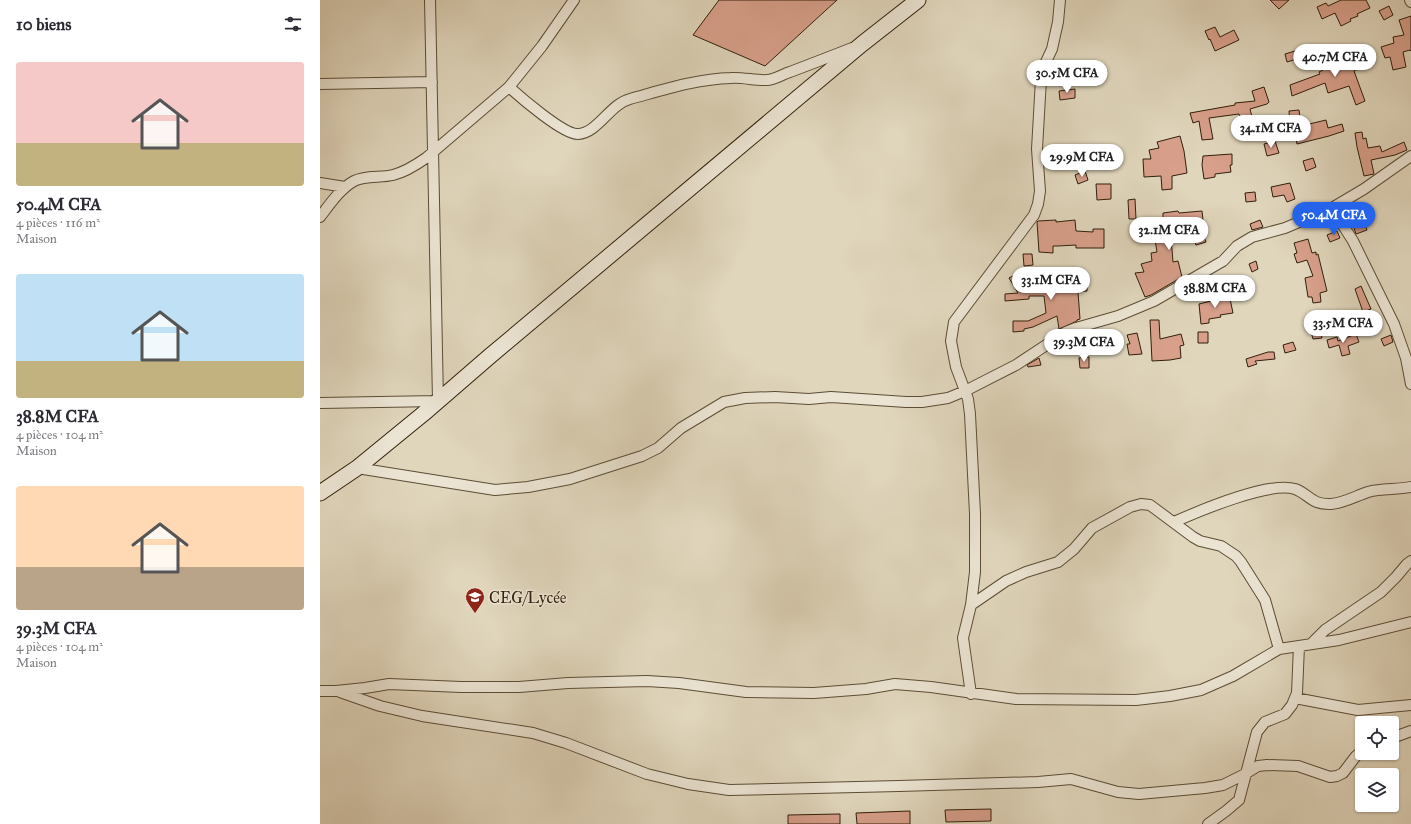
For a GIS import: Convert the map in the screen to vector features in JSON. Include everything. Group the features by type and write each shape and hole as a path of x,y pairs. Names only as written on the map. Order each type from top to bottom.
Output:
{"main road":[{"path":"320,493 357,468 862,44 918,0"}],"street":[{"path":"320,403 438,401 430,0"},
{"path":"320,217 345,187 359,179 392,175 416,164 509,87 538,51 574,0"},
{"path":"971,694 963,638 971,605 975,572 975,514 970,414 965,391 956,367 951,341 954,322 1034,215 1038,204 1040,191 1037,149 1041,79 1045,64 1052,49 1058,22 1060,0"},
{"path":"509,87 543,115 571,133 578,134 587,132 619,103 628,99 673,87 718,79 745,78 768,80 862,44"},
{"path":"320,84 432,82"},
{"path":"357,468 495,490 528,487 570,479 642,456 658,448 681,428 724,402 745,398 775,397 809,399 831,397 906,402 922,402 948,398 1016,365 1066,332 1118,316 1154,301 1223,261 1237,246 1252,237 1285,228 1332,208 1364,189 1411,156"},
{"path":"320,183 345,187"},
{"path":"1332,208 1353,241 1394,324 1406,358 1411,384"},
{"path":"1174,522 1249,494 1278,488 1294,489 1319,504 1331,504 1347,501 1368,492 1380,490 1399,490 1411,487"},
{"path":"971,605 1006,581 1026,572 1058,562 1074,549 1092,528 1130,508 1141,504 1150,505 1193,537 1221,546 1236,556 1265,600 1279,650"},
{"path":"1312,643 1325,630 1381,592 1410,560"},
{"path":"320,691 336,691 390,684 461,687 519,687 568,683 648,681 679,683 746,692 814,693 895,684 931,687 971,694 1016,699 1136,700 1170,696 1201,690 1233,676 1279,650 1312,643 1359,636 1411,622"},
{"path":"1208,824 1239,800 1257,732 1266,722 1285,714 1292,705 1297,693 1299,646"},
{"path":"336,691 380,706 422,716 533,733 566,743 647,774 688,784 730,790 1038,782 1071,779 1118,792 1139,794 1211,787 1223,784 1258,766 1267,765 1298,766 1330,777 1337,776 1343,773 1355,757"},
{"path":"1295,698 1358,710 1411,705"},
{"path":"1399,735 1411,731"}],"building":[{"path":"719,0 837,0 765,66 693,35"},
{"path":"1270,0 1289,0 1279,9"},
{"path":"1341,0 1366,0 1370,8 1357,14 1358,16 1350,19 1351,21 1341,26 1335,13 1322,19 1317,7 1326,3 1328,6"},
{"path":"1389,6 1393,15 1384,20 1379,11"},
{"path":"1411,16 1411,51 1403,52 1406,67 1393,70 1390,57 1385,58 1381,47 1394,43 1393,37 1404,35 1399,20"},
{"path":"1215,27 1220,37 1234,30 1239,40 1215,51 1205,31"},
{"path":"1295,51 1297,59 1287,62 1285,54"},
{"path":"1346,52 1351,63 1362,58 1365,65 1354,71 1365,101 1356,105 1349,86 1328,93 1325,83 1292,96 1290,85 1320,74 1319,72 1323,70 1322,62"},
{"path":"1264,87 1269,102 1250,109 1254,125 1274,119 1277,128 1267,131 1266,128 1245,134 1239,114 1209,118 1213,139 1202,140 1199,121 1193,123 1190,113 1235,105 1235,103 1255,101 1252,91"},
{"path":"1075,89 1075,98 1060,100 1059,91"},
{"path":"1299,110 1301,126 1326,120 1328,128 1342,124 1344,131 1297,144 1293,123 1290,124 1289,111"},
{"path":"1362,132 1363,139 1366,138 1368,148 1380,146 1382,152 1404,142 1407,150 1395,155 1371,160 1374,174 1364,176 1355,133"},
{"path":"1180,136 1187,173 1172,176 1172,189 1162,190 1161,176 1144,177 1143,159 1151,159 1149,150 1159,148 1157,142"},
{"path":"1275,141 1279,153 1267,156 1264,144"},
{"path":"1232,154 1232,165 1230,165 1231,172 1215,174 1215,177 1204,179 1202,165 1203,156"},
{"path":"1313,158 1316,167 1306,171 1303,161"},
{"path":"1085,171 1088,180 1078,184 1075,175"},
{"path":"1290,183 1295,199 1287,202 1284,195 1273,197 1271,187"},
{"path":"1096,184 1111,184 1111,199 1097,200"},
{"path":"1255,192 1256,201 1246,202 1245,193"},
{"path":"1135,199 1136,219 1129,219 1128,200"},
{"path":"1357,202 1367,230 1356,234 1347,207"},
{"path":"1178,211 1179,213 1202,211 1203,220 1198,221 1206,242 1196,245 1191,231 1171,237 1173,262 1178,261 1182,277 1145,297 1135,273 1144,272 1141,264 1152,261 1151,253 1157,252 1154,234 1163,233 1163,213"},
{"path":"1056,220 1056,222 1075,220 1076,231 1093,232 1093,229 1104,229 1104,248 1076,248 1076,245 1053,246 1053,253 1039,252 1037,222"},
{"path":"1260,220 1263,227 1252,230 1250,224"},
{"path":"1337,231 1340,238 1330,242 1327,235"},
{"path":"1308,239 1312,253 1316,252 1316,255 1318,254 1327,291 1320,293 1321,302 1313,303 1312,297 1308,297 1305,278 1313,276 1307,260 1297,263 1294,254 1297,253 1294,243"},
{"path":"1023,254 1032,254 1033,265 1024,266"},
{"path":"1256,261 1258,269 1252,272 1249,264"},
{"path":"1017,274 1023,285 1040,284 1040,288 1067,284 1066,280 1087,276 1087,291 1078,292 1080,319 1059,329 1057,316 1033,327 1024,329 1024,331 1013,332 1013,321 1028,321 1046,313 1044,296 1029,296 1029,299 1005,301 1005,294 1018,293 1009,278"},
{"path":"1361,286 1371,309 1363,312 1355,289"},
{"path":"1229,294 1233,313 1220,315 1221,317 1209,319 1209,323 1201,324 1199,304 1211,301 1211,298"},
{"path":"1150,320 1159,320 1160,339 1181,334 1184,345 1180,346 1181,358 1152,361"},
{"path":"1318,322 1322,338 1313,339 1309,324"},
{"path":"1198,332 1208,332 1208,343 1198,343"},
{"path":"1137,333 1142,354 1129,355 1127,344 1130,344 1127,335"},
{"path":"1356,334 1359,342 1348,346 1350,354 1342,356 1339,345 1329,348 1327,340 1337,337 1338,341"},
{"path":"1391,335 1393,342 1384,346 1381,339"},
{"path":"1102,338 1103,349 1093,350 1092,339"},
{"path":"1293,342 1296,350 1285,353 1283,345"},
{"path":"1268,352 1274,352 1275,359 1255,361 1257,364 1248,367 1246,359"},
{"path":"1089,357 1089,368 1080,368 1079,358"},
{"path":"1039,358 1041,365 1028,367 1027,365"},
{"path":"991,809 991,821 946,822 945,810"},
{"path":"910,811 910,824 857,824 856,813"},
{"path":"840,814 840,824 788,824 788,815"}],"place":[{"name":"CEG/Lycée","path":"475,614"}]}
